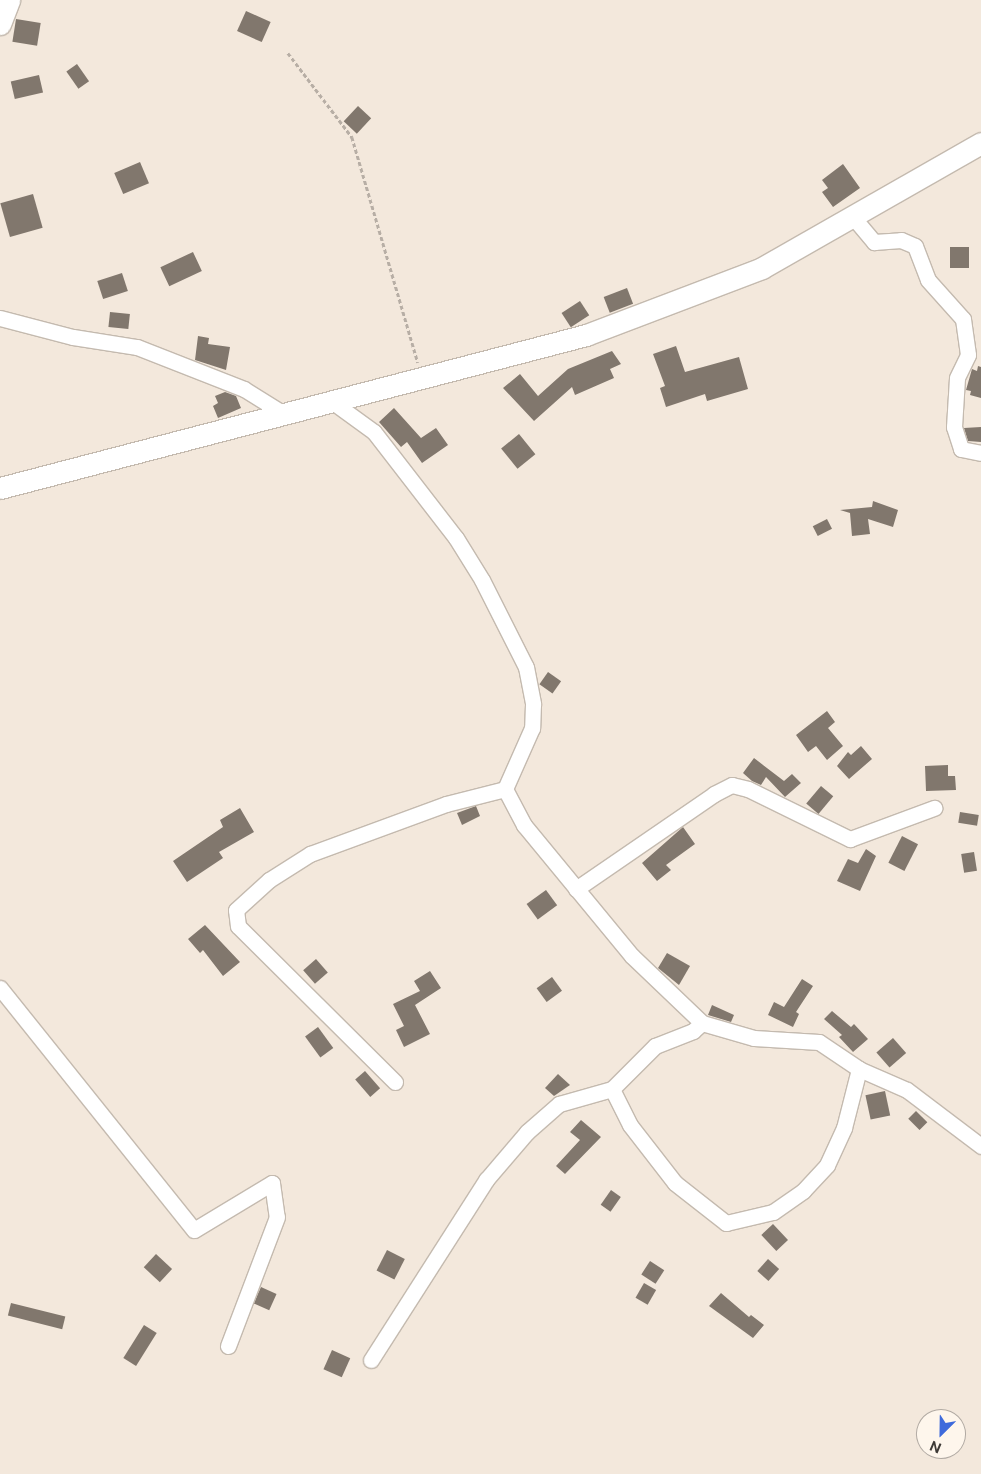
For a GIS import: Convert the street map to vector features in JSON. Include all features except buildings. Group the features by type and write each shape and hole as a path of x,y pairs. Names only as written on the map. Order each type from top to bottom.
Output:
{"street":[{"path":"0,24 9,0"},
{"path":"0,488 281,412 586,335 762,268 981,143"},
{"path":"853,217 874,242 900,240 915,246 928,280 963,319 968,355 957,378 954,427 961,449 981,453"},
{"path":"0,318 72,337 137,347 244,388 281,412"},
{"path":"330,400 374,432 456,538 482,580 526,667 533,704 532,728 505,789"},
{"path":"576,889 714,794 732,785 748,789 850,839 934,808"},
{"path":"505,789 524,825 632,956 702,1023 754,1038 819,1042 859,1069 907,1090 981,1146"},
{"path":"396,1082 238,926 236,910 269,880 310,854 446,804 505,789"},
{"path":"0,988 194,1230 272,1183 277,1217 228,1346"},
{"path":"371,1360 486,1180 527,1132 559,1104 612,1089 656,1046 693,1031 702,1023"},
{"path":"612,1089 630,1125 675,1183 726,1223 773,1212 803,1191 826,1165 844,1128 859,1069"}],"path":[{"path":"288,53 352,137 422,376"}]}
